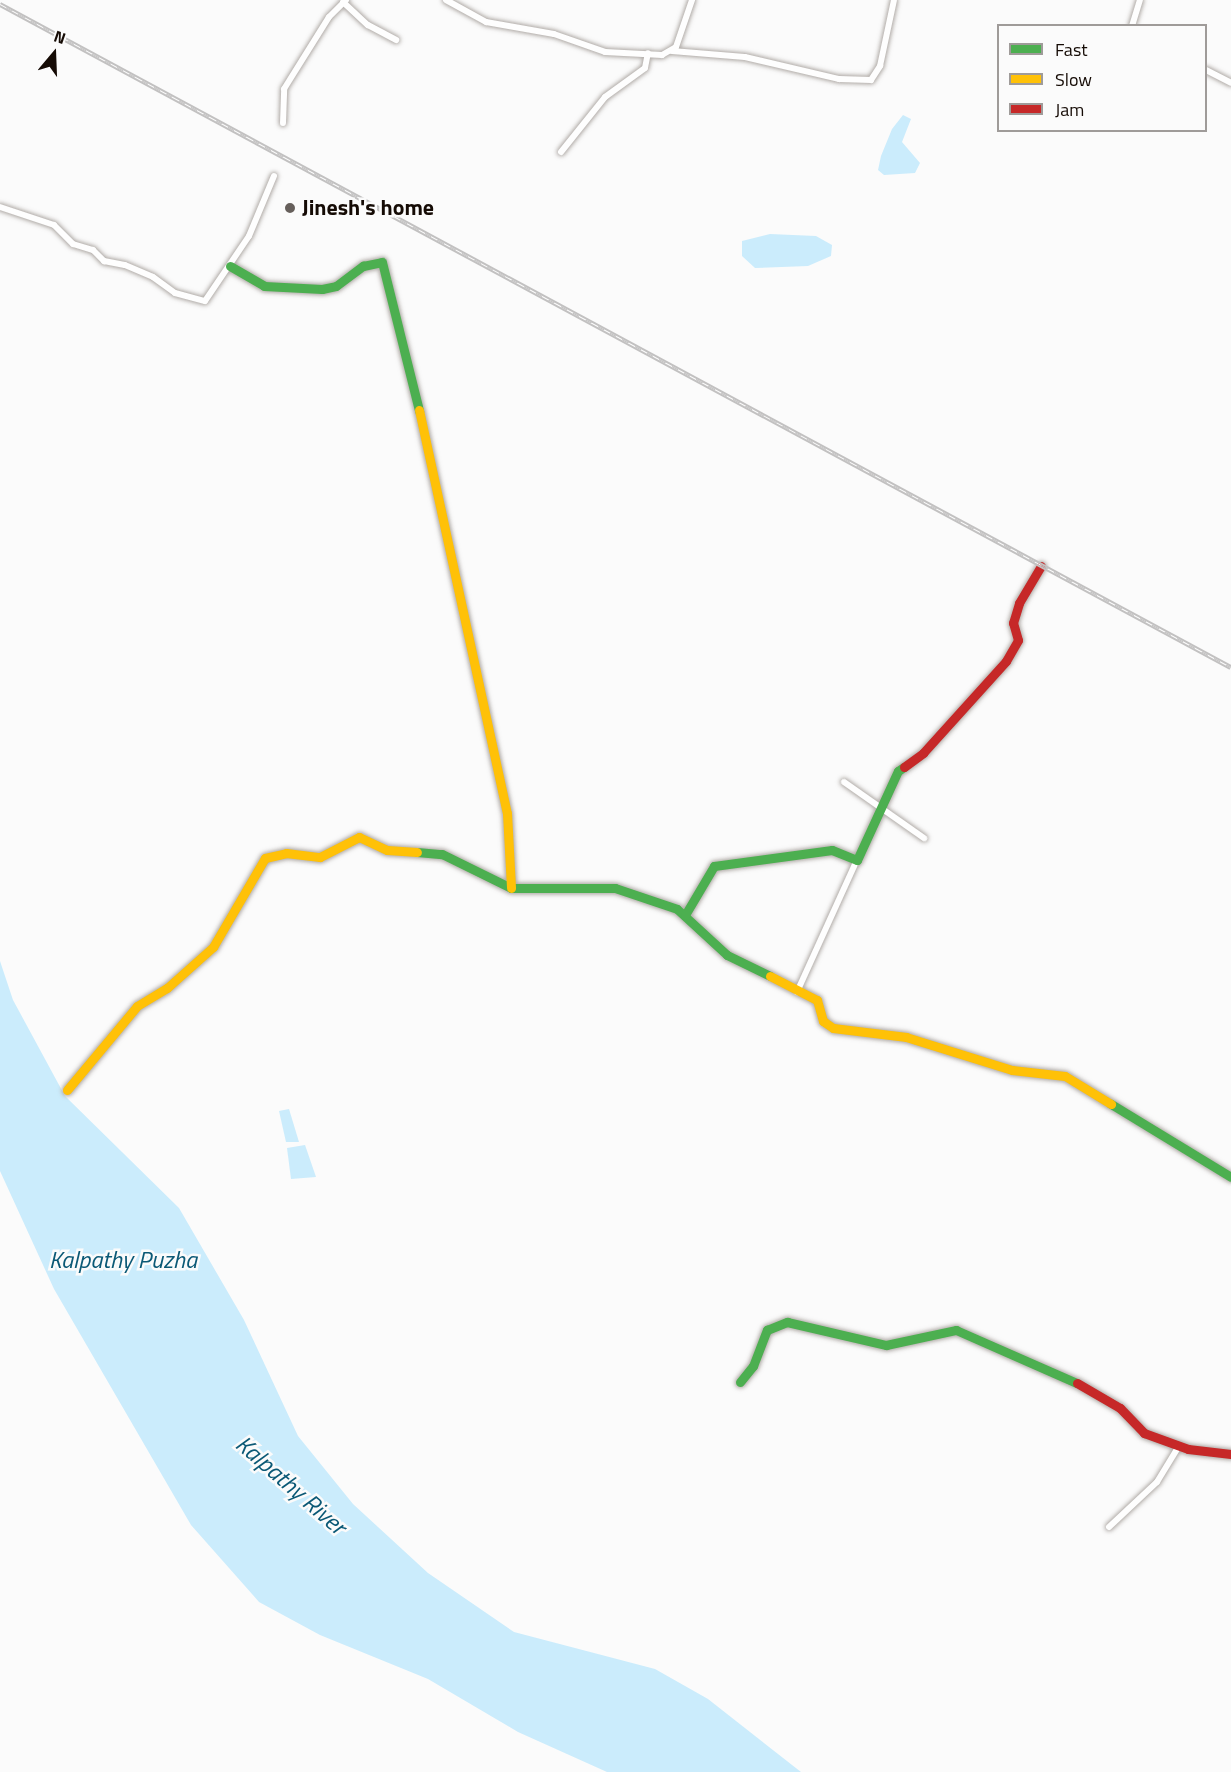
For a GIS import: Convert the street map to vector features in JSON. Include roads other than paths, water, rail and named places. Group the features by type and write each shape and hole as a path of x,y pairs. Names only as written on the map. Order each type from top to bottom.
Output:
{"street":[{"path":"446,0 486,22 554,34 605,52 672,51 745,57 839,80 871,80 880,66 894,0"},
{"path":"672,51 692,0"},
{"path":"1133,24 1140,0"},
{"path":"283,123 284,89 344,1 368,25 396,40"},
{"path":"561,152 605,97 645,68 648,53"},
{"path":"1207,71 1231,83"},
{"path":"0,207 54,225 73,244 93,250 104,261 125,265 153,277 175,292 205,301 249,236 274,176"},
{"path":"230,266 264,286 283,284 322,289 336,286 363,266 382,262 416,395 507,813 512,888"},
{"path":"797,992 898,771 923,753 1006,660 1018,640 1013,623 1019,603 1041,566"},
{"path":"844,782 924,838"},
{"path":"67,1090 137,1006 151,994 166,988 213,947 265,858 275,853 320,857 358,837 387,850 442,854 512,888 615,888 685,915 727,955 817,1000 823,1021 833,1028 906,1037 1012,1070 1065,1076 1231,1177"},
{"path":"685,915 714,866 832,850 857,860"},
{"path":"740,1382 753,1366 767,1330 775,1324 787,1322 886,1345 956,1330 1091,1389 1120,1408 1144,1433 1179,1446 1231,1454"},
{"path":"1109,1527 1156,1482 1179,1446"}],"water":[{"path":"903,115 911,119 902,142 920,163 915,173 884,175 878,170 881,156 892,129"},
{"path":"770,234 816,236 832,245 831,256 808,266 755,268 742,256 742,241"},
{"name":"Kalpathy Puzha","path":"0,961 13,1000 65,1096 179,1208 244,1320 298,1436 353,1504 428,1573 514,1632 655,1669 708,1699 801,1772 607,1772 518,1732 428,1679 320,1635 259,1602 191,1525 54,1289 0,1171"},
{"path":"289,1109 299,1142 286,1142 279,1111"},
{"path":"305,1145 316,1177 291,1179 287,1148"}],"railway":[{"path":"0,4 1231,667"}],"place":[{"name":"Jinesh's home","path":"290,208"}],"water label":[{"name":"Kalpathy River","path":"291,1485"}]}
